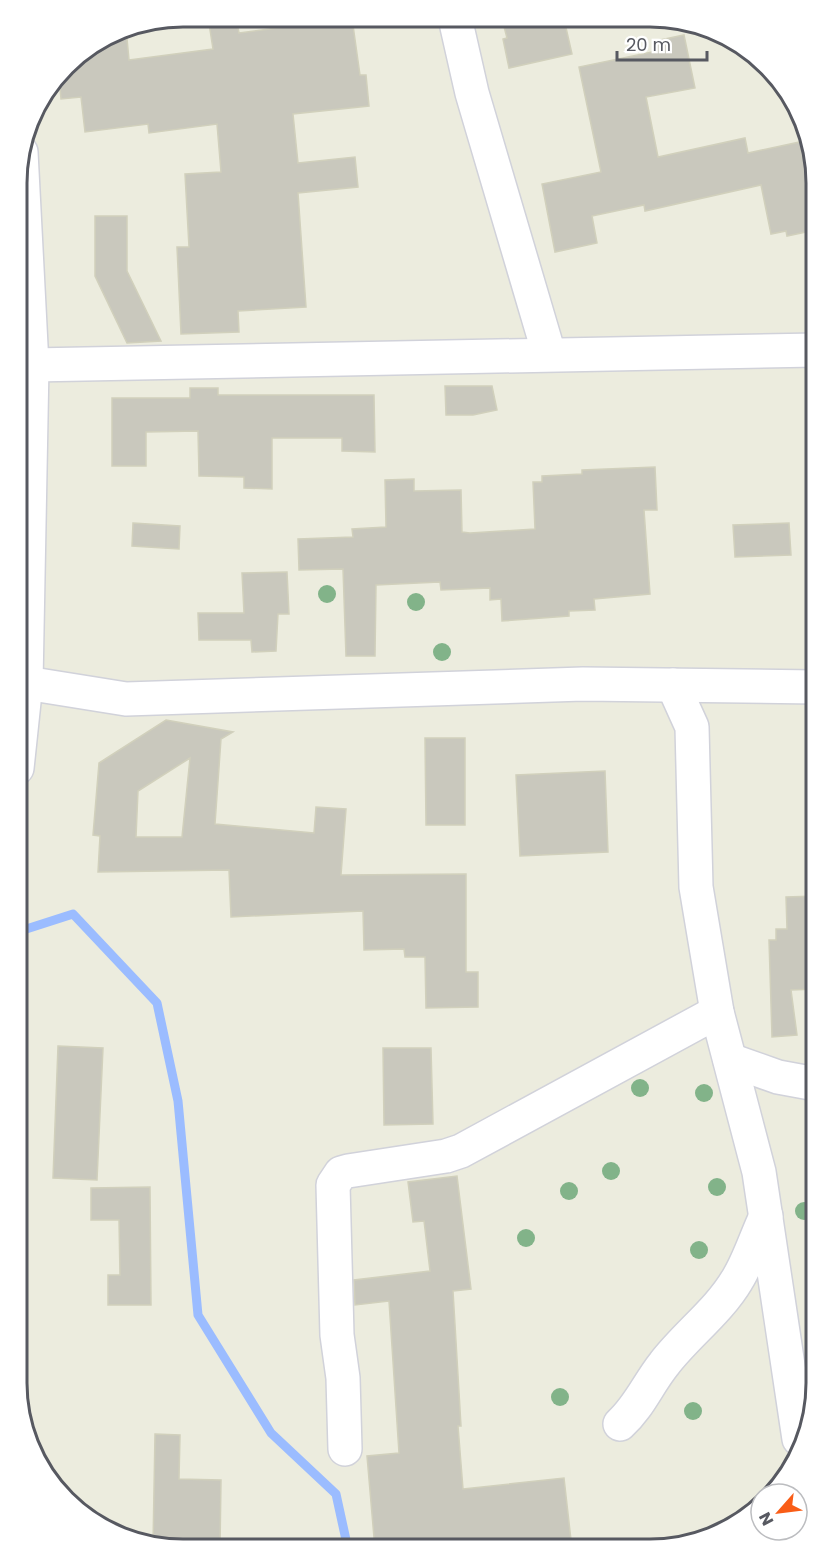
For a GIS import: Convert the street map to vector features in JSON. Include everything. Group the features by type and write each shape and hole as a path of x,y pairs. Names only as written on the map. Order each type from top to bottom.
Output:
{"street":[{"path":"457,27 472,93 549,354"},
{"path":"27,268 32,365 27,630"},
{"path":"32,365 806,350"},
{"path":"27,683 126,699 583,684 806,687"},
{"path":"673,685 692,727 696,887 717,1012 759,1172 798,1432"},
{"path":"345,1449 343,1378 337,1335 333,1185 336,1179 348,1171 446,1156 461,1151 717,1012"},
{"path":"730,1060 778,1077 806,1082"},
{"path":"620,1424 635,1411 655,1375 680,1344 710,1314 737,1280 766,1216"}],"building":[{"path":"210,27 238,27 239,33 284,27 353,27 360,75 366,75 369,106 293,114 298,163 355,157 358,187 298,193 306,307 238,311 239,332 181,334 177,247 189,247 185,174 221,172 217,124 149,133 148,124 85,132 81,97 61,99 60,87 96,53 127,38 129,60 213,49"},
{"path":"504,27 566,27 572,54 509,68 503,39 507,38"},
{"path":"684,35 695,88 646,97 658,157 745,138 748,153 801,142 805,162 806,232 787,236 786,231 771,234 761,185 645,211 644,205 592,216 597,243 555,252 542,184 601,172 579,67 657,51 655,41"},
{"path":"95,216 127,216 127,271 161,341 127,343 95,276"},
{"path":"445,386 492,386 497,410 473,415 446,415"},
{"path":"190,388 218,388 218,395 374,395 375,452 342,451 342,438 272,438 272,489 244,488 244,477 199,476 198,431 146,432 146,466 112,466 112,398 190,398"},
{"path":"655,467 657,510 644,510 650,594 594,599 595,610 569,611 569,616 502,621 501,599 490,600 490,588 441,590 440,582 376,585 375,656 346,656 343,569 299,570 298,539 353,537 352,529 386,527 385,480 414,479 414,491 461,490 462,532 470,533 535,529 533,482 542,482 542,476 582,474 582,470"},
{"path":"133,523 180,526 179,549 132,546"},
{"path":"789,523 791,555 735,557 733,525"},
{"path":"287,572 289,614 278,614 276,651 252,652 251,640 199,640 198,613 244,613 242,573"},
{"path":"166,720 233,732 221,739 215,824 314,833 316,807 346,809 341,875 466,874 466,972 478,972 478,1007 426,1008 425,957 405,957 404,949 364,950 363,911 231,917 229,870 98,872 100,836 93,835 99,763","holes":["190,758 182,837 136,837 138,791"]},
{"path":"425,738 465,738 465,825 426,825"},
{"path":"605,771 608,852 520,856 516,775"},
{"path":"806,896 806,989 791,990 797,1035 772,1037 769,940 776,940 776,929 787,929 786,897"},
{"path":"58,1046 103,1048 97,1180 53,1178"},
{"path":"383,1048 431,1048 433,1124 384,1125"},
{"path":"457,1176 471,1289 453,1291 461,1426 458,1426 463,1489 564,1478 571,1539 374,1539 367,1456 399,1453 389,1301 355,1305 354,1280 430,1271 424,1221 413,1222 408,1182"},
{"path":"150,1187 151,1305 108,1305 108,1275 120,1275 119,1220 91,1220 91,1188"},
{"path":"155,1434 180,1435 179,1479 221,1480 220,1539 153,1536"}],"waterway":[{"path":"27,929 73,914 157,1003 178,1101 198,1315 271,1433 336,1494 346,1539"}]}
